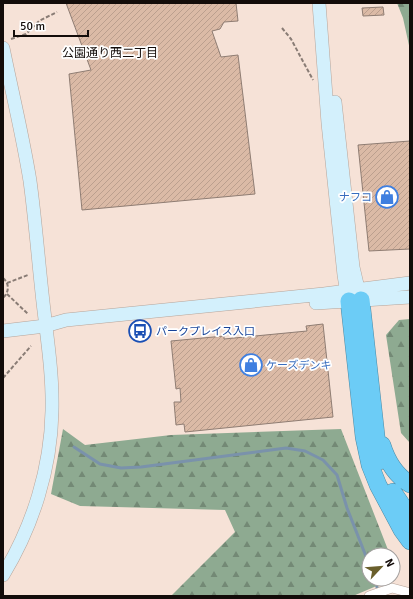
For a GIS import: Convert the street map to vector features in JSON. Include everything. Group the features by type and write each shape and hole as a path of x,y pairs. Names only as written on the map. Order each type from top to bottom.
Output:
{"highway":[{"path":"353,296 373,404 384,452 394,470 400,477 410,484"},
{"path":"353,296 365,444 370,465 378,485 410,529"},
{"path":"373,404 377,444 384,475 395,497 402,517 402,530 410,541"}],"street":[{"path":"319,3 328,123 344,275 353,296"},
{"path":"325,3 352,259 353,296"},
{"path":"3,574 20,544 31,518 38,495 47,456 52,411 48,346 29,180 7,43"},
{"path":"3,331 45,326 67,329 325,303 410,283"},
{"path":"353,296 410,297"},
{"path":"369,596 392,588 407,592 410,596"}],"path":[{"path":"7,43 26,34 39,21 58,12"},
{"path":"282,28 291,39 314,82"},
{"path":"8,284 32,273"},
{"path":"3,278 8,284 7,294 3,298"},
{"path":"7,294 28,314"},
{"path":"3,378 31,346"}],"green space":[{"path":"397,3 410,3 410,50 403,18"},
{"path":"410,319 410,443 401,433 386,335 399,320"},
{"path":"63,429 85,445 171,435 341,429 387,547 361,547 361,587 374,587 353,596 171,596 235,532 225,510 80,506 51,494"}],"building":[{"path":"66,3 236,3 238,21 224,22 220,29 212,31 221,57 238,55 255,194 82,210 69,74 91,70"},
{"path":"383,7 384,15 363,16 362,8"},
{"name":"ナフコ","path":"410,141 410,249 369,251 358,145"},
{"name":"ケーズデンキ","path":"323,324 333,417 185,432 184,424 176,425 174,402 181,402 180,388 176,389 171,341 224,336 224,339 307,331 306,326"}],"waterway":[{"path":"74,447 100,464 121,468 141,467 286,448 305,451 323,460 337,475 347,508 362,547"},
{"path":"377,587 378,591"}],"place":[{"name":"ナフコ","path":"387,197"},
{"name":"パークプレイス入口","path":"140,331"},
{"name":"ケーズデンキ","path":"251,365"}],"district":[{"name":"公園通り西二丁目","path":"110,53"}]}
